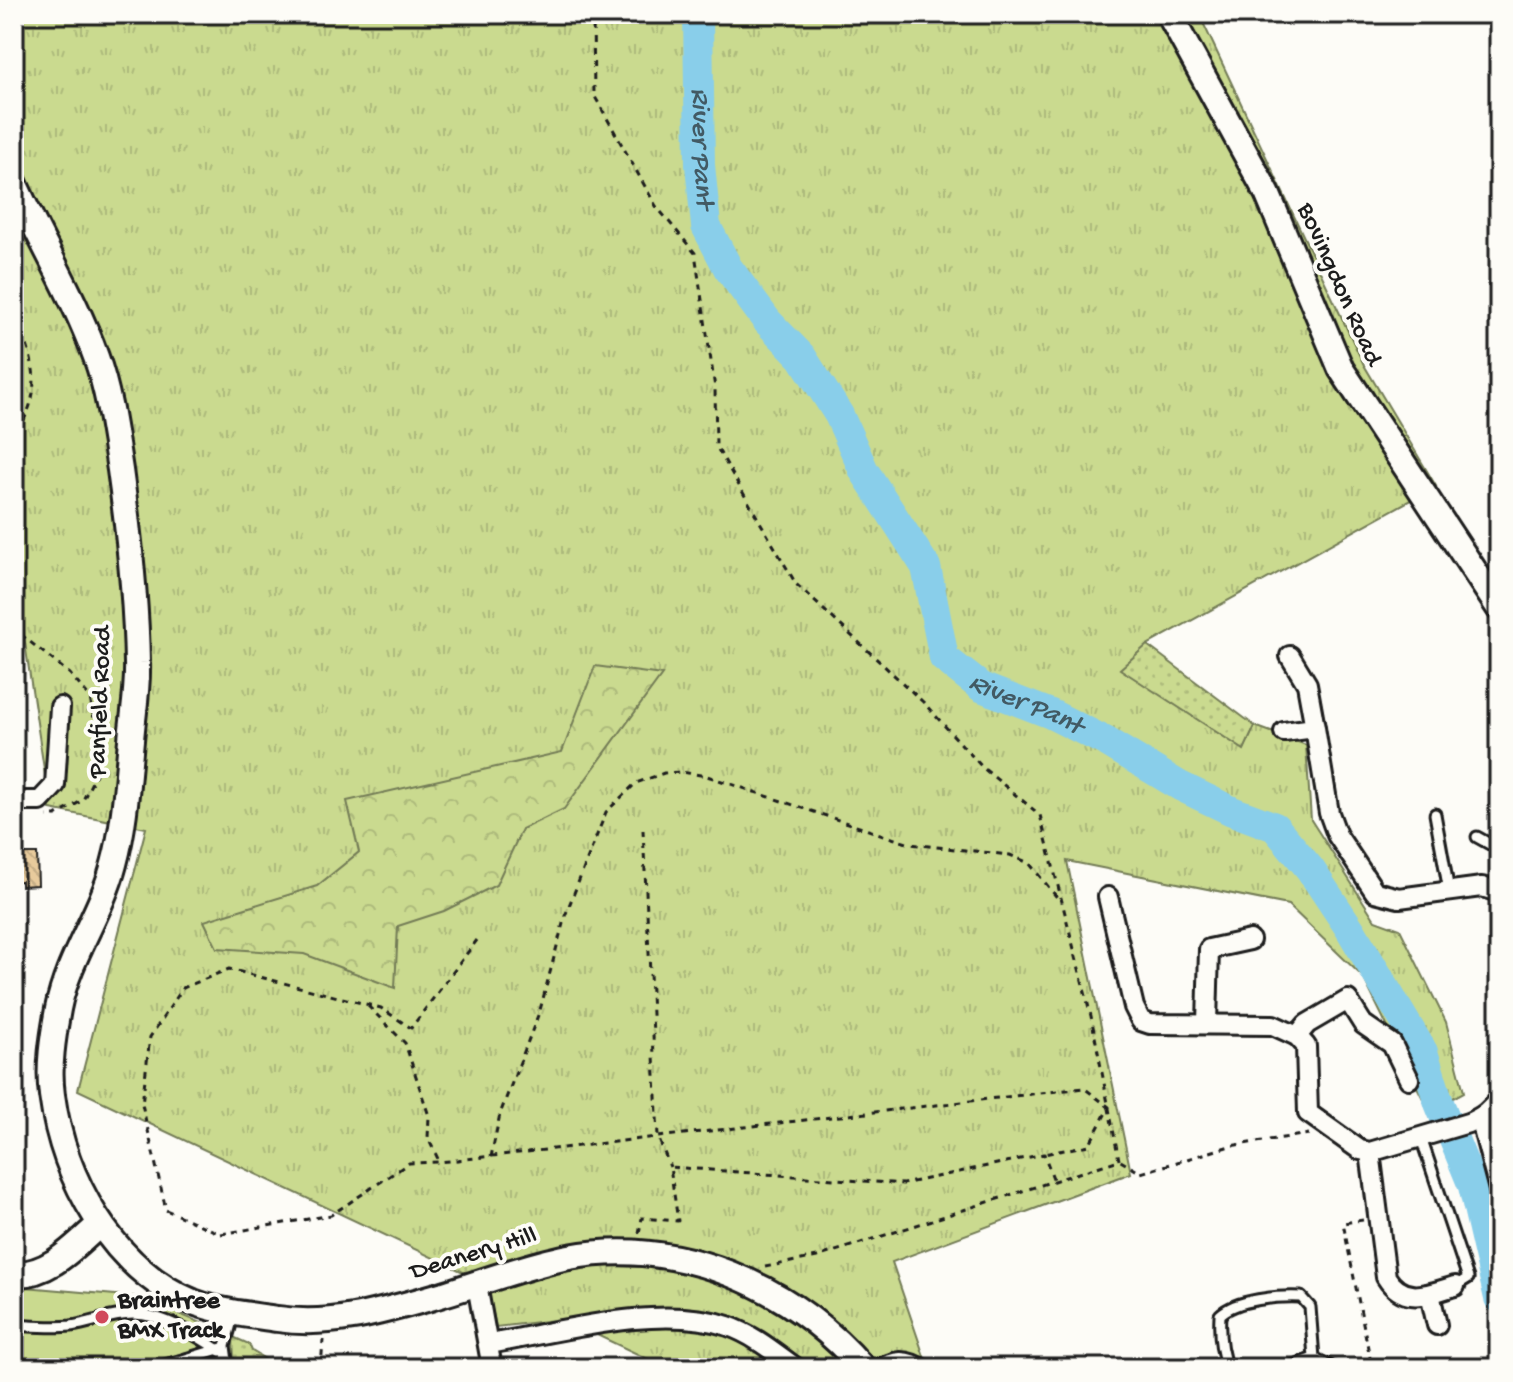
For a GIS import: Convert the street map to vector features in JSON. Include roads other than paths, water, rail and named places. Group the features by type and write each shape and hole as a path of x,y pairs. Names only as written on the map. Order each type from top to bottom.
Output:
{"main road":[{"name":"Bovingdon Road","path":"1169,14 1267,193 1341,369 1499,608"},
{"name":"Panfield Road","path":"14,182 74,304 97,359 111,408 129,533 137,667 125,813 113,868 59,1003 51,1055 52,1092 59,1127 75,1179 100,1224"},
{"path":"14,1274 24,1274 57,1260 100,1224"},
{"name":"Deanery Hill","path":"100,1224 148,1276 192,1301 234,1313 297,1322 324,1322 401,1306 573,1256 635,1253 689,1261 731,1274 797,1307 829,1333 863,1368"}],"street":[{"path":"1290,656 1307,684 1329,813 1337,835 1375,892 1399,898 1482,887 1499,892"},
{"path":"14,801 40,801 55,785 60,707"},
{"path":"1284,732 1315,728"},
{"path":"1108,897 1134,1007 1141,1021 1150,1024 1273,1025 1297,1036 1306,1046 1308,1113 1360,1150 1370,1152 1474,1121 1493,1109 1499,1098"},
{"path":"1207,1023 1209,949 1250,940"},
{"path":"1297,1036 1307,1024 1348,1000 1363,1024 1392,1044 1409,1079"},
{"path":"1474,1121 1499,1190"},
{"path":"1370,1152 1386,1277 1393,1287 1420,1297 1455,1286"},
{"path":"477,1285 492,1368"},
{"path":"1430,1294 1437,1325"},
{"path":"489,1344 657,1317 688,1317 742,1331 758,1339 796,1368"}],"lane":[{"path":"1435,814 1449,891"},
{"path":"1477,837 1495,847 1499,846"},
{"path":"1426,1137 1468,1278 1455,1286"},
{"path":"1228,1368 1221,1354 1220,1315 1228,1307 1286,1296 1301,1297 1310,1307 1314,1358"},
{"path":"195,1368 227,1361 222,1349 234,1313"},
{"path":"14,1325 72,1326 111,1316 135,1314 158,1318 222,1349"},
{"path":"156,1368 222,1349"},
{"path":"871,1368 897,1356 918,1361 929,1368"},
{"path":"1285,1368 1314,1358 1334,1368"}],"waterway":[{"name":"River Pant","path":"698,14 700,165 706,226 728,268 767,321 802,357 839,415 864,471 926,567 944,658 981,687 1051,714 1107,742 1180,786 1275,827 1310,869 1350,929 1423,1052 1439,1103 1473,1186 1499,1298"}],"place":[{"name":"Braintree BMX Track","path":"102,1317"}]}
